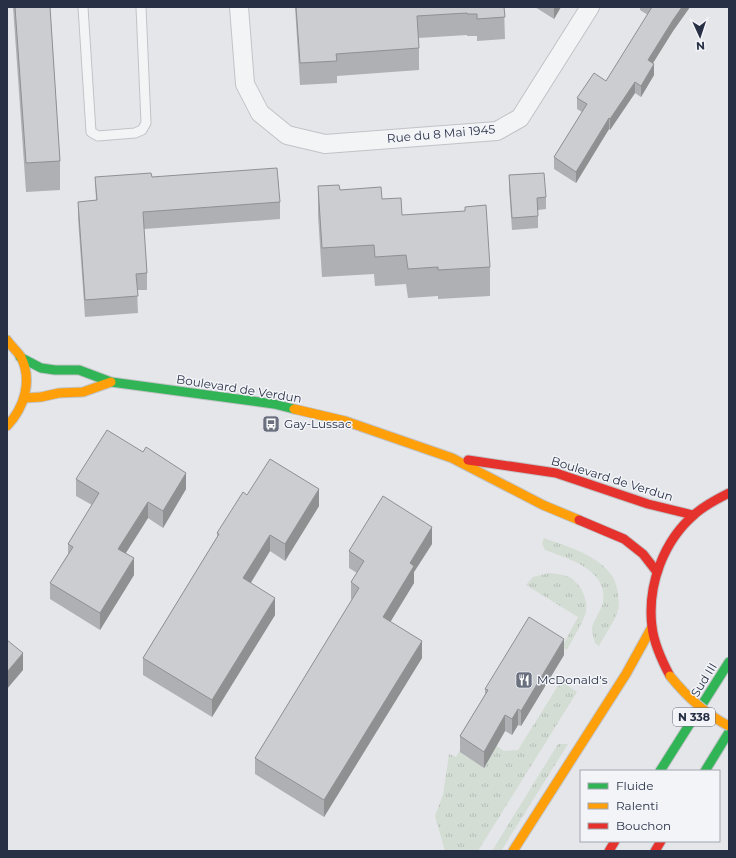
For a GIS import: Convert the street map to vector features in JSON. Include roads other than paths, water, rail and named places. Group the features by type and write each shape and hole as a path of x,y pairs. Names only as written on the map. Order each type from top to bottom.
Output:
{"main road":[{"path":"7,340 20,357 25,370 27,384 25,398 20,411 7,426"},
{"name":"Boulevard de Verdun","path":"20,357 41,368 55,370 79,370 111,382 274,404 345,421 452,458 543,505 624,539 643,554 657,572"},
{"name":"Boulevard de Verdun","path":"25,398 41,397 59,393 83,392 111,382"},
{"name":"Boulevard de Verdun","path":"452,458 556,473 648,504 693,515"},
{"path":"729,493 708,504 693,515 678,531 666,551 657,572 652,598 652,627 660,656 670,676 684,694 700,709 718,721 729,726"},
{"path":"513,851 626,674 652,627"},
{"name":"Sud III","path":"661,770 729,662"},
{"name":"N 338","path":"706,770 729,732"},
{"path":"609,851 614,842"},
{"path":"655,851 660,842"}],"street":[{"name":"Rue du 8 Mai 1945","path":"239,7 245,84 260,113 288,135 325,144 497,131 520,118 590,7"}],"lane":[{"path":"83,7 91,132 98,136 135,133 142,130 146,123 141,7"}],"place":[{"name":"Gay-Lussac","path":"271,424"},
{"name":"McDonald's","path":"524,680"}]}
